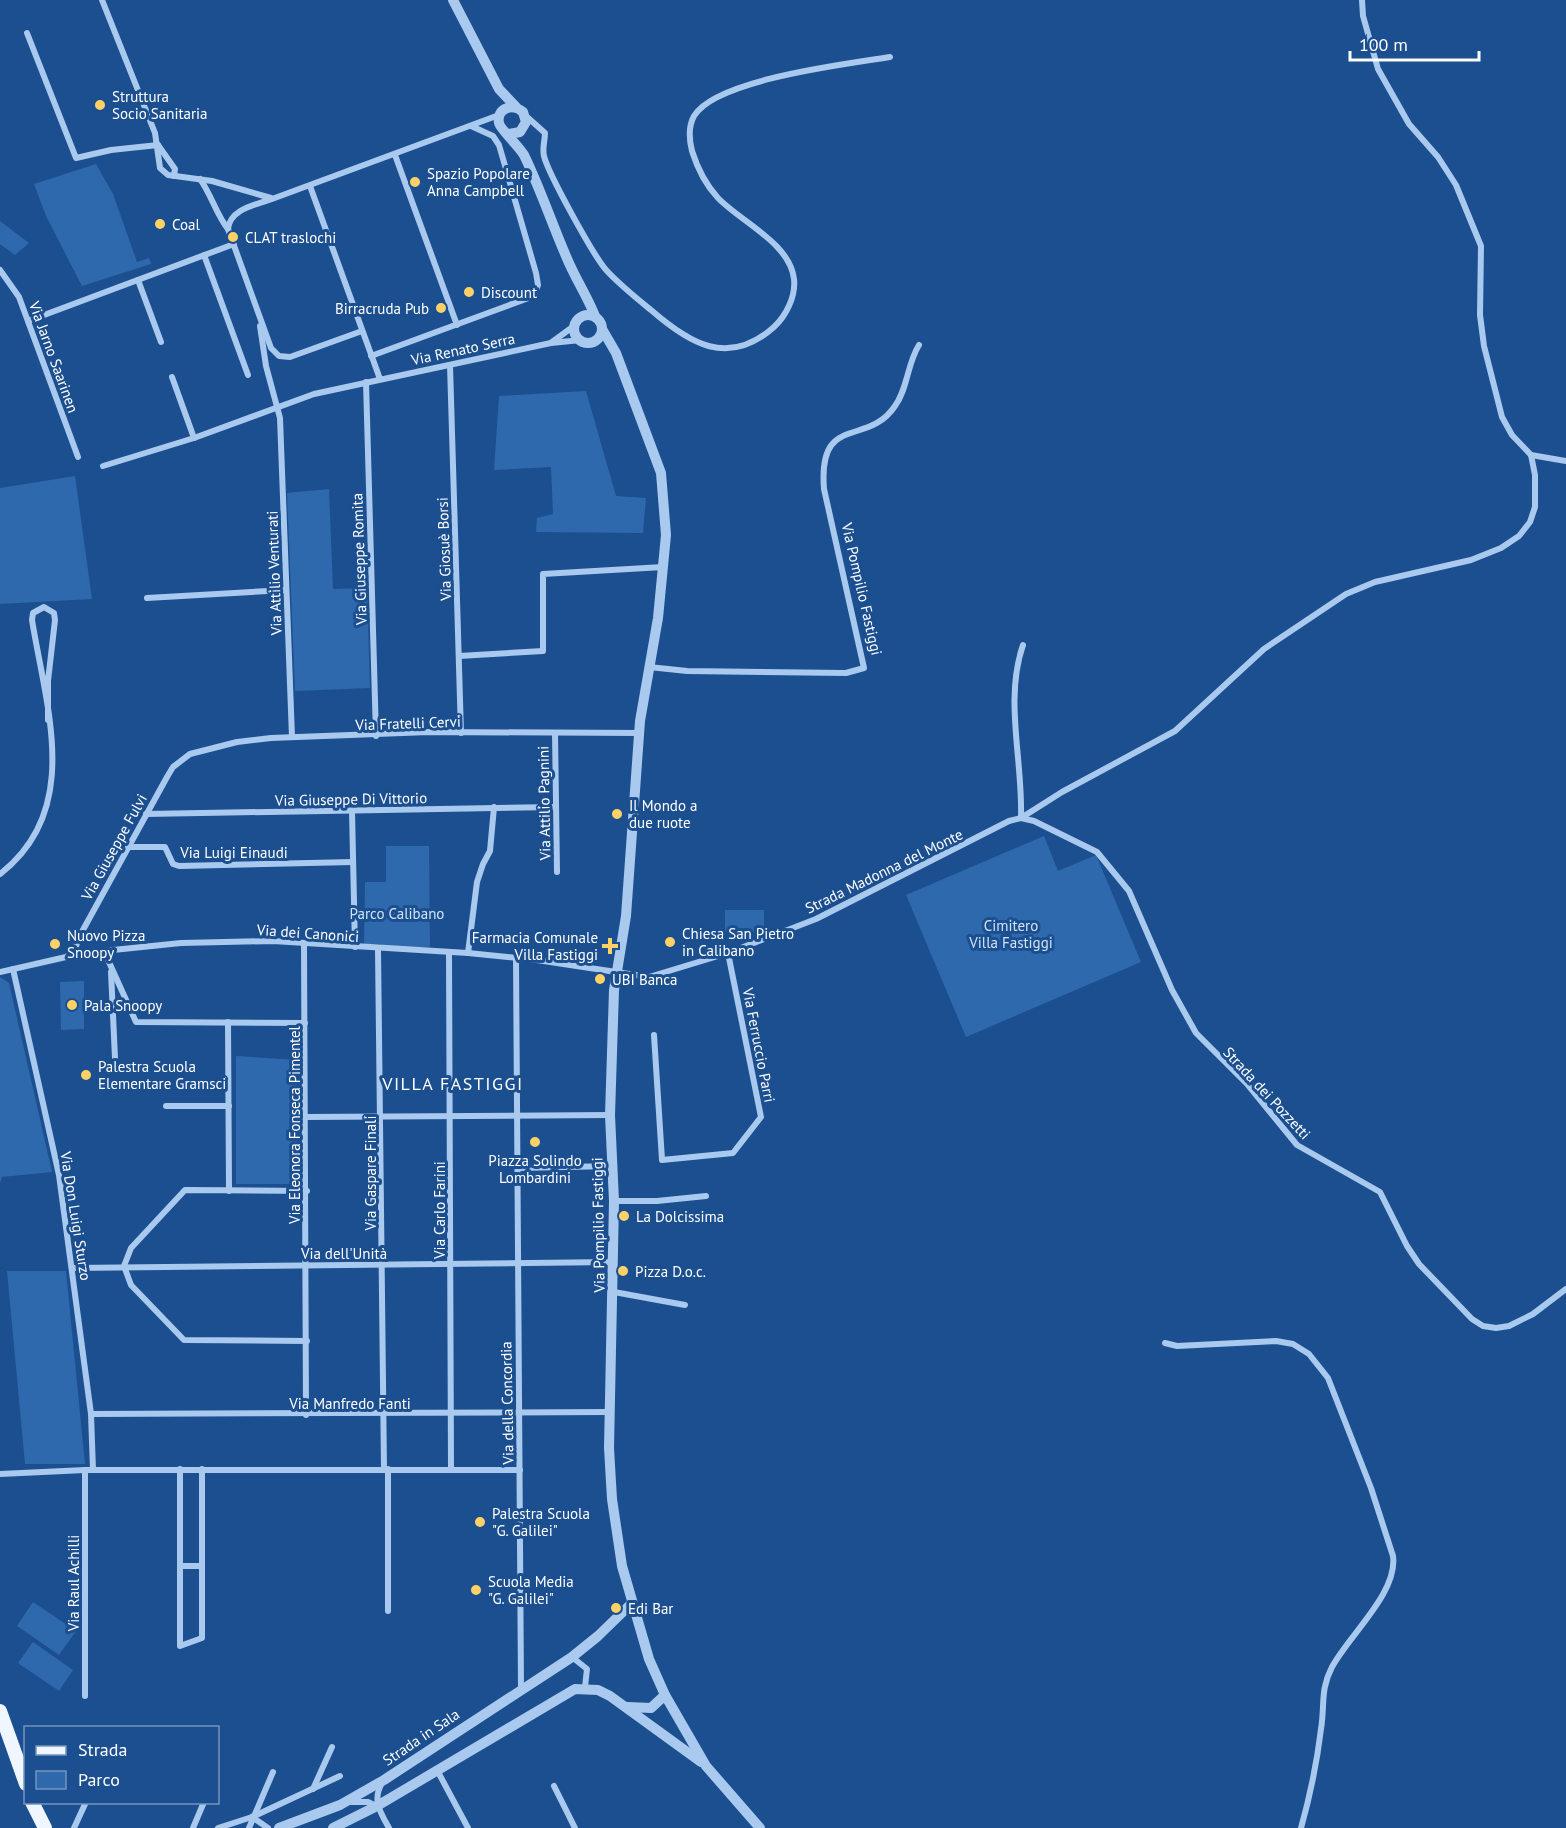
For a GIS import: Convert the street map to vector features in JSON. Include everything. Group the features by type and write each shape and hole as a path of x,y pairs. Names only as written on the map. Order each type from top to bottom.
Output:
{"main road":[{"path":"0,1711 24,1778"},
{"path":"32,1804 36,1828"},
{"path":"33,1804 45,1828"}],"street":[{"path":"102,0 158,145 176,170 174,176"},
{"path":"453,0 499,89 545,133 544,158 604,268 677,332 702,346 728,349 766,334 779,322 793,295 794,278 788,262 776,246 733,212 705,179 689,142 689,128 694,116 704,103 735,89 812,70 890,57"},
{"path":"1362,0 1363,16 1378,69 1409,124 1438,157 1456,185 1481,246 1480,315 1484,346 1502,417 1512,435 1531,455 1566,461"},
{"path":"27,33 76,158 111,150 158,145"},
{"path":"499,89 500,127 518,131 542,129"},
{"path":"228,229 229,220 236,213 471,126 508,107 516,107"},
{"path":"525,116 518,131 523,153 585,296 602,329 599,337 586,341"},
{"name":"Via Renato Serra","path":"372,356 534,296 538,285 536,273 499,145 493,136 471,126"},
{"path":"158,145 160,168 174,176 200,178 272,199"},
{"name":"Via Renato Serra","path":"395,155 457,325"},
{"path":"200,178 215,202 222,222 228,229 271,348 279,356 290,357 362,331"},
{"path":"310,186 380,379"},
{"path":"28,321 234,244"},
{"path":"204,255 248,375"},
{"name":"Via Jarno Saarinen","path":"0,270 19,297 78,458"},
{"path":"138,280 161,342"},
{"path":"585,296 583,315 574,326 575,334 616,353"},
{"path":"258,312 266,366 277,407"},
{"path":"583,315 596,316"},
{"name":"Via Renato Serra","path":"551,343 574,326"},
{"name":"Via Pompilio Fastiggi","path":"602,329 616,353 661,473 666,535 639,733 626,916 614,990 610,1115 614,1201 610,1413 612,1499 622,1566 649,1659 665,1695 705,1766"},
{"name":"Via Renato Serra","path":"103,466 194,438 314,394 551,343 586,341"},
{"name":"Via Pompilio Fastiggi","path":"649,667 687,671 846,673 864,668 824,489 822,466 830,445 839,438 884,419 895,407 919,345"},
{"name":"Via Giosuè Borsi","path":"450,364 461,733"},
{"path":"172,377 194,438"},
{"name":"Via Giuseppe Romita","path":"366,382 376,736"},
{"name":"Via Attilio Venturati","path":"277,407 280,418 292,737"},
{"name":"Strada Madonna del Monte","path":"617,971 649,976 728,953 816,919 1021,818 1062,792 1175,731 1264,649 1346,594 1375,582 1471,560 1501,548 1519,536 1530,522 1535,507 1535,475 1531,455"},
{"path":"459,656 543,651 543,574 663,567"},
{"path":"147,598 286,590"},
{"path":"0,873 27,848 47,811 54,776 48,720 32,620 33,613 44,607 54,614 55,620 48,681 48,720"},
{"path":"1021,818 1022,793 1013,687 1016,665 1023,645"},
{"name":"Via Fratelli Cervi","path":"181,759 190,754 237,742 292,737 461,733 639,733"},
{"name":"Via Attilio Pagnini","path":"555,733 557,872"},
{"name":"Via Giuseppe Fulvi","path":"75,950 78,939 146,814 170,772 181,759"},
{"path":"468,953 477,882 490,851 494,807"},
{"name":"Via Giuseppe Di Vittorio","path":"146,814 556,807"},
{"path":"352,811 355,947"},
{"name":"Strada dei Pozzetti","path":"1021,818 1034,821 1097,852 1129,891 1172,990 1196,1033 1248,1085 1297,1145 1380,1192 1407,1246 1419,1264 1472,1319 1483,1326 1496,1328 1509,1326 1533,1314 1566,1289"},
{"name":"Via Luigi Einaudi","path":"128,847 165,847 172,864 179,866 353,862"},
{"name":"Via dei Canonici","path":"0,972 66,957 75,950 84,953 181,942 304,943 468,953 617,971"},
{"name":"Via Eleonora Fonseca Pimentel","path":"304,943 307,1191 306,1415"},
{"name":"Via Gaspare Finali","path":"378,949 382,1117 383,1414 386,1469"},
{"path":"104,951 136,1022 305,1023"},
{"name":"Via Carlo Farini","path":"449,952 451,1468"},
{"name":"Via Ferruccio Parri","path":"654,1035 662,1160 733,1153 761,1117 728,953"},
{"name":"Via della Concordia","path":"516,958 521,1689"},
{"path":"111,968 115,1058"},
{"name":"Via Don Luigi Sturzo","path":"13,969 59,1174 74,1268 91,1414 93,1470"},
{"path":"228,1022 229,1191"},
{"path":"166,1106 229,1106"},
{"path":"305,1117 610,1115"},
{"path":"518,1168 613,1166"},
{"path":"307,1191 185,1190 131,1248 124,1266 131,1285 184,1340 307,1341"},
{"path":"614,1201 657,1201 706,1196"},
{"name":"Via dell'Unità","path":"74,1268 614,1262"},
{"path":"614,1292 685,1305"},
{"path":"1166,1343 1177,1346 1276,1341 1293,1344 1309,1354 1328,1378 1371,1488 1393,1556 1394,1566 1389,1585 1334,1664 1323,1685 1322,1727 1301,1828"},
{"name":"Via Manfredo Fanti","path":"91,1414 610,1413"},
{"path":"0,1474 180,1469 520,1470"},
{"path":"180,1469 180,1646 201,1638 202,1469"},
{"path":"386,1469 388,1611"},
{"name":"Via Raul Achilli","path":"85,1470 85,1696"},
{"path":"180,1566 202,1566"},
{"name":"Strada in Sala","path":"279,1828 340,1805 384,1780 573,1657 632,1603"},
{"path":"573,1657 588,1669 585,1687"},
{"path":"333,1828 377,1806 564,1693 585,1687 598,1690 625,1707 705,1766 760,1828"},
{"path":"625,1707 651,1708 665,1695"},
{"path":"313,1789 332,1747"},
{"path":"436,1769 468,1828"},
{"path":"249,1828 273,1772"},
{"path":"218,1828 252,1817 340,1776"},
{"path":"384,1780 376,1792 377,1806 389,1828"},
{"path":"554,1786 575,1828"},
{"path":"340,1805 358,1801 377,1806"},
{"path":"74,1828 86,1804"},
{"path":"193,1828 204,1804"},
{"path":"252,1817 268,1828"}],"green space":[{"path":"96,164 113,194 137,262 149,258 151,264 82,286 46,216 34,184"},
{"path":"0,221 29,243 15,255 0,244"},
{"path":"586,391 616,496 646,498 643,533 536,532 537,518 553,514 551,467 494,470 499,396"},
{"path":"75,476 92,599 0,604 0,488"},
{"path":"329,489 333,589 367,588 370,688 295,691 287,493"},
{"name":"Cimitero Villa Fastiggi","path":"1044,836 1058,871 1096,855 1141,962 966,1037 906,895"},
{"name":"Parco Calibano","path":"386,846 429,846 430,947 384,948 380,944 364,945 365,882 386,882"},
{"path":"725,910 764,910 764,932 725,932"},
{"path":"0,977 9,983 52,1172 2,1177 0,1183"},
{"name":"Pala Snoopy","path":"84,981 84,1029 61,1030 60,982"},
{"path":"236,1056 297,1060 297,1184 236,1184"},
{"path":"7,1271 66,1271 85,1464 25,1464"},
{"path":"33,1602 76,1631 59,1655 17,1626"},
{"path":"33,1642 73,1670 59,1691 18,1663"}],"place":[{"name":"Struttura Socio Sanitaria","path":"100,105"},
{"name":"Spazio Popolare Anna Campbell","path":"415,182"},
{"name":"Coal","path":"160,224"},
{"name":"CLAT traslochi","path":"233,237"},
{"name":"Discount","path":"469,292"},
{"name":"Birracruda Pub","path":"441,308"},
{"name":"Il Mondo a due ruote","path":"617,814"},
{"name":"Chiesa San Pietro in Calibano","path":"670,942"},
{"name":"Nuovo Pizza Snoopy","path":"55,944"},
{"name":"Farmacia Comunale Villa Fastiggi","path":"610,946"},
{"name":"UBI Banca","path":"600,979"},
{"name":"Pala Snoopy","path":"72,1005"},
{"name":"Palestra Scuola Elementare Gramsci","path":"86,1075"},
{"name":"Piazza Solindo Lombardini","path":"535,1142"},
{"name":"La Dolcissima","path":"624,1216"},
{"name":"Pizza D.o.c.","path":"623,1271"},
{"name":"Palestra Scuola \"G. Galilei\"","path":"480,1522"},
{"name":"Scuola Media \"G. Galilei\"","path":"476,1590"},
{"name":"Edi Bar","path":"616,1608"}],"district":[{"name":"VILLA FASTIGGI","path":"453,1083"}]}
